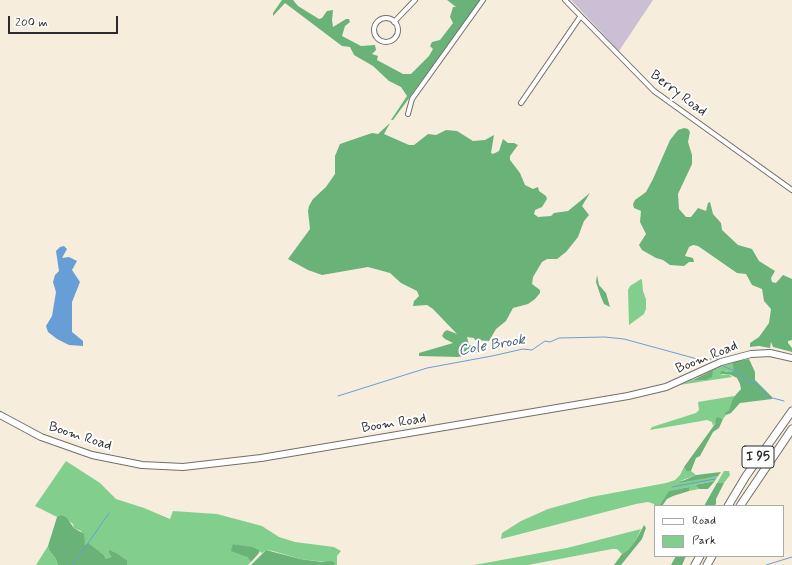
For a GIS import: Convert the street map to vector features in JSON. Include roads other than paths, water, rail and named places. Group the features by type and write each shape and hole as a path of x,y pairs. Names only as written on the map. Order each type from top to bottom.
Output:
{"highway":[{"name":"I 95","path":"729,505 746,476 792,411"},
{"name":"I 95","path":"741,505 792,429"}],"street":[{"path":"394,22 414,0"},
{"path":"408,114 412,99 483,0"},
{"name":"Berry Road","path":"565,0 654,91 792,190"},
{"path":"521,103 580,16"},
{"path":"383,19 394,22 397,29 396,36 386,42 378,39 374,33 377,22 383,19"},
{"name":"Boom Road","path":"0,415 41,437 92,455 142,466 183,467 254,459 628,396 661,389 721,362 751,354 768,353 792,358"}],"water":[{"path":"64,246 67,249 62,258 69,257 77,261 72,270 80,282 72,302 72,332 83,341 83,346 69,345 57,339 48,332 46,326 52,316 56,292 53,282 55,275 59,271 56,251 60,247"}],"waterway":[{"name":"Cole Brook","path":"338,396 427,368 523,349 532,350 545,341 550,342 559,338 605,337 624,339 701,360 719,358"},
{"name":"Cole Brook","path":"723,366 741,374 746,381 757,384 769,397 784,401"},
{"path":"672,487 715,479"},
{"path":"73,565 109,513"},
{"path":"766,565 792,557"}]}
